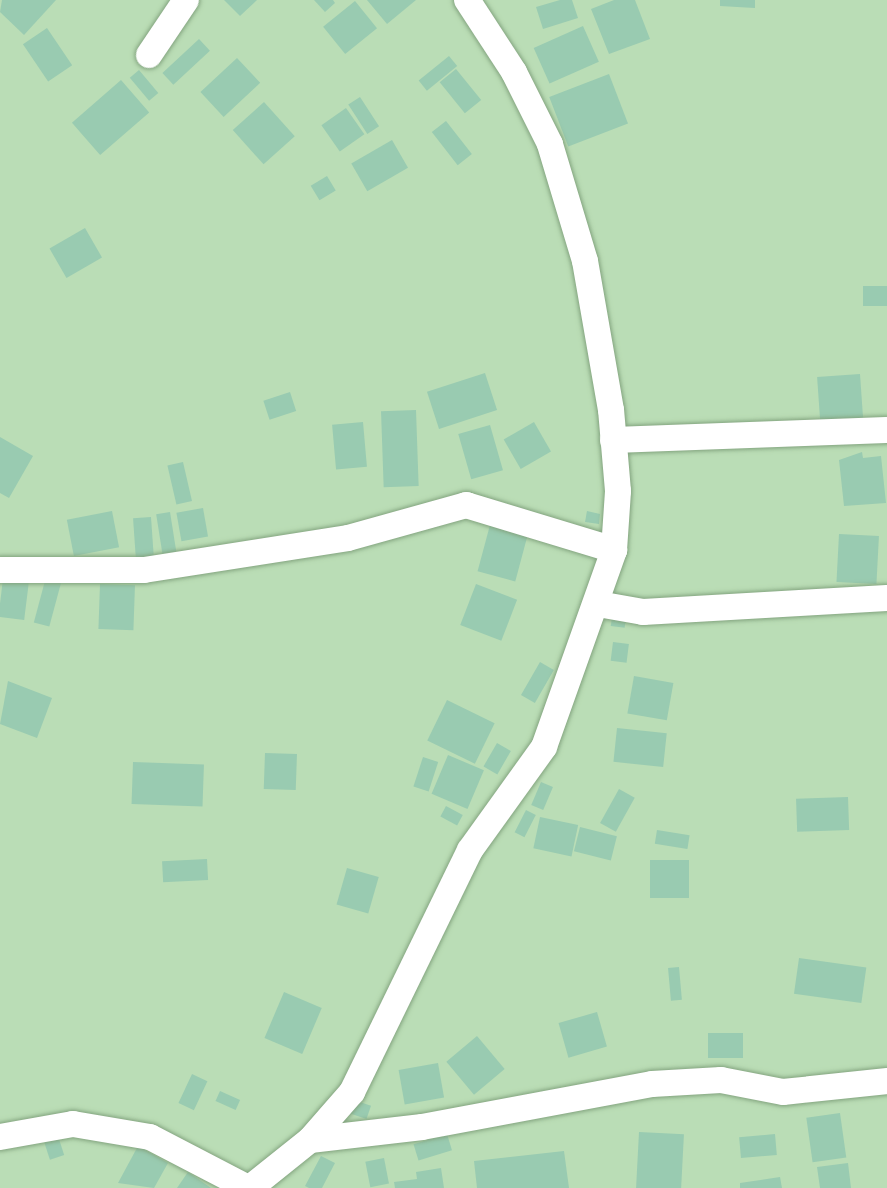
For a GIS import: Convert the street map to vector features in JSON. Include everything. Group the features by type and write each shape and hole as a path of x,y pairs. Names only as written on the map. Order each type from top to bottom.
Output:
{"street":[{"path":"149,55 186,0"},
{"path":"0,1137 73,1124 150,1137 249,1188 310,1140 352,1092 470,850 544,747 598,604 614,550 613,440 602,335 550,144 514,72 467,0"},
{"path":"613,440 887,430"},
{"path":"0,570 144,570 348,538 466,505 614,550"},
{"path":"598,604 643,612 887,598"},
{"path":"310,1140 422,1126 652,1084 721,1080 783,1092 887,1081"}],"building":[{"path":"2,0 56,0 24,35 0,12"},
{"path":"224,0 257,0 240,16"},
{"path":"314,0 333,0 335,3 325,12"},
{"path":"367,0 416,0 387,24"},
{"path":"560,0 572,0 578,18 543,29 536,7"},
{"path":"614,0 635,0 650,39 609,54 591,9"},
{"path":"720,0 755,0 755,8 720,6"},
{"path":"355,1 377,28 345,54 323,27"},
{"path":"583,26 599,62 550,84 534,48"},
{"path":"47,28 72,65 48,82 23,44"},
{"path":"199,39 210,51 173,85 162,73"},
{"path":"449,56 457,66 427,91 419,81"},
{"path":"237,58 260,83 224,117 200,92"},
{"path":"456,69 481,100 465,113 440,82"},
{"path":"139,70 158,93 149,101 130,78"},
{"path":"609,74 628,123 568,146 549,97"},
{"path":"121,80 149,112 100,155 72,123"},
{"path":"360,97 379,126 367,134 348,105"},
{"path":"264,102 295,136 264,164 233,130"},
{"path":"346,108 364,134 340,151 321,125"},
{"path":"446,121 472,154 458,165 432,132"},
{"path":"392,140 408,168 367,191 351,164"},
{"path":"327,176 336,191 319,200 311,186"},
{"path":"85,228 102,257 66,278 49,249"},
{"path":"863,286 887,286 887,306 863,306"},
{"path":"485,373 497,410 439,429 427,392"},
{"path":"860,374 863,421 820,424 817,377"},
{"path":"290,392 296,411 270,420 263,401"},
{"path":"416,410 419,486 384,487 381,411"},
{"path":"363,422 367,467 336,470 332,425"},
{"path":"534,422 551,451 521,469 504,440"},
{"path":"490,425 503,470 471,479 458,434"},
{"path":"0,437 33,456 9,498 0,493"},
{"path":"862,452 863,458 881,456 886,503 844,506 839,460"},
{"path":"183,462 192,501 176,505 167,466"},
{"path":"203,508 208,537 181,541 176,513"},
{"path":"112,511 119,547 74,556 67,520"},
{"path":"587,511 600,514 599,524 585,522"},
{"path":"170,512 176,552 162,554 156,514"},
{"path":"151,517 154,558 136,559 133,518"},
{"path":"490,525 528,535 515,581 478,571"},
{"path":"839,534 879,536 876,584 836,582"},
{"path":"46,577 61,581 49,627 34,622"},
{"path":"3,579 29,582 24,620 0,617"},
{"path":"100,584 135,585 133,630 98,629"},
{"path":"476,584 517,600 501,641 460,625"},
{"path":"612,617 626,619 625,628 611,626"},
{"path":"613,642 629,644 627,663 611,661"},
{"path":"540,662 554,670 535,703 521,695"},
{"path":"634,676 673,683 667,720 627,713"},
{"path":"8,681 52,698 37,738 0,724"},
{"path":"447,700 495,723 475,764 427,740"},
{"path":"617,728 667,733 663,767 613,762"},
{"path":"497,743 511,751 497,774 484,766"},
{"path":"265,753 297,754 296,790 264,789"},
{"path":"448,755 484,770 467,809 432,794"},
{"path":"423,757 438,762 429,791 413,786"},
{"path":"133,762 204,764 202,806 132,804"},
{"path":"541,782 553,787 543,810 531,805"},
{"path":"619,789 635,798 616,832 600,823"},
{"path":"848,797 849,830 797,832 796,799"},
{"path":"446,806 463,815 457,826 440,817"},
{"path":"526,810 536,815 524,837 515,832"},
{"path":"540,817 578,825 571,856 533,848"},
{"path":"580,827 617,836 611,860 574,851"},
{"path":"657,830 690,835 687,849 655,844"},
{"path":"207,859 208,880 163,882 162,861"},
{"path":"650,860 689,860 689,898 650,898"},
{"path":"347,868 379,877 368,914 337,905"},
{"path":"799,958 866,967 861,1003 794,994"},
{"path":"679,967 682,1000 671,1001 668,968"},
{"path":"284,992 322,1008 302,1054 264,1038"},
{"path":"597,1012 607,1047 568,1058 559,1023"},
{"path":"708,1033 743,1033 743,1058 708,1058"},
{"path":"477,1036 505,1069 474,1095 446,1062"},
{"path":"438,1063 444,1097 405,1104 399,1070"},
{"path":"192,1074 207,1081 194,1110 178,1103"},
{"path":"220,1091 240,1100 236,1110 216,1101"},
{"path":"354,1100 371,1106 366,1119 349,1113"},
{"path":"840,1113 846,1158 813,1162 806,1118"},
{"path":"639,1132 684,1134 681,1188 636,1188"},
{"path":"447,1134 452,1150 418,1160 414,1144"},
{"path":"775,1134 777,1155 741,1158 739,1137"},
{"path":"58,1136 64,1155 50,1160 44,1141"},
{"path":"138,1146 168,1163 154,1188 118,1183"},
{"path":"564,1151 569,1188 477,1188 474,1161"},
{"path":"321,1156 335,1163 322,1188 309,1188 305,1186"},
{"path":"384,1158 389,1184 370,1187 365,1162"},
{"path":"848,1163 851,1188 820,1188 817,1167"},
{"path":"441,1168 444,1188 395,1188 394,1182 417,1179 416,1172"},
{"path":"188,1172 211,1188 177,1188"},
{"path":"780,1177 782,1188 740,1188 740,1183"}]}
